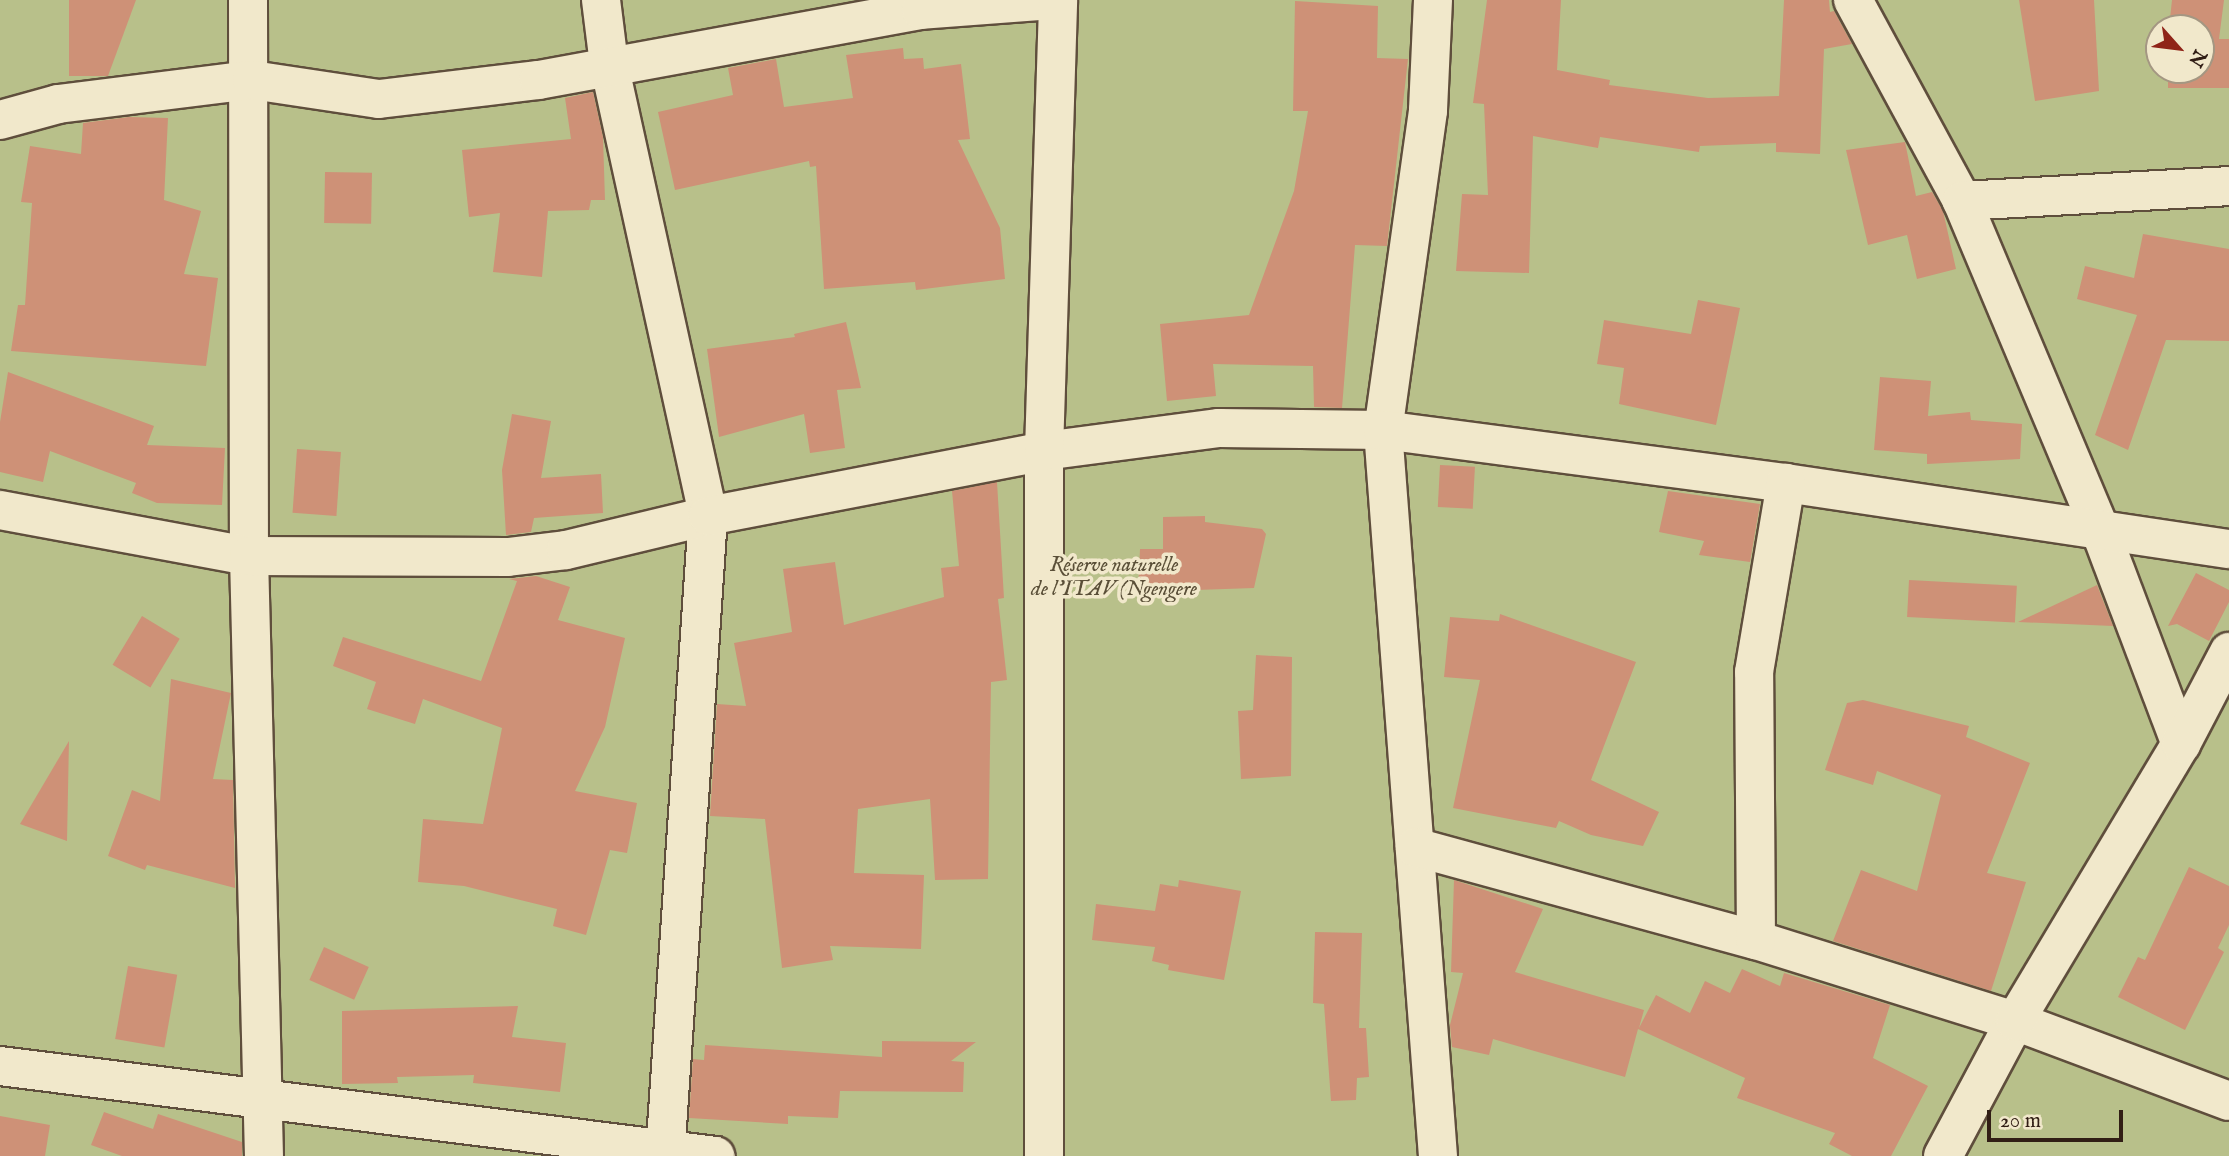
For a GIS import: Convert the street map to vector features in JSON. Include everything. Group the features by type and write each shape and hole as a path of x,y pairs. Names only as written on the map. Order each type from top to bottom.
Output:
{"street":[{"path":"248,0 252,80 248,556 264,1156"},
{"path":"601,0 609,64 708,516 665,1154"},
{"path":"0,120 58,104 252,80 379,99 539,80 609,64 922,5 1056,0 1044,451 1044,1156"},
{"path":"1433,0 1428,111 1383,430 1438,1156"},
{"path":"1853,0 1962,201 2100,530 2181,744"},
{"path":"1962,201 2229,186"},
{"path":"0,510 248,556 508,557 566,550 708,516 1044,451 1219,428 1383,430 1786,483 2229,549"},
{"path":"1756,940 1754,672 1786,483"},
{"path":"1943,1156 2015,1021 2181,744 2229,652"},
{"path":"1415,847 1756,940 2015,1021 2229,1101"},
{"path":"0,1066 263,1096 665,1154 715,1156"}],"green space":[{"name":"Réserve naturelle de l'ITAV (Ngengere","path":"0,0 2229,0 2229,1156 0,1156"}],"building":[{"path":"69,0 136,0 108,76 69,76"},
{"path":"1487,0 1561,0 1557,70 1610,80 1609,85 1708,98 1779,96 1784,0 1829,0 1830,12 1834,11 1852,44 1824,49 1820,154 1776,152 1776,143 1700,146 1699,152 1600,137 1598,148 1533,136 1529,273 1456,271 1462,194 1488,195 1484,104 1473,103"},
{"path":"2019,0 2094,0 2099,91 2035,101"},
{"path":"2172,0 2224,0 2219,39 2229,39 2229,88 2168,88 2168,84 2215,84 2215,14 2170,14"},
{"path":"1295,1 1378,6 1377,58 1408,59 1387,246 1355,245 1342,408 1314,407 1313,366 1213,364 1216,396 1167,401 1160,324 1249,315 1294,191 1308,111 1293,111"},
{"path":"903,48 904,59 923,58 924,69 961,64 970,139 958,140 1000,228 1005,279 916,290 915,282 824,289 816,166 810,167 809,161 675,190 658,112 733,95 728,68 776,59 784,107 853,98 846,55"},
{"path":"593,92 603,137 605,200 591,200 589,210 548,211 542,277 493,272 500,213 469,217 462,150 571,139 565,98"},
{"path":"129,117 168,118 164,200 201,211 184,274 218,278 206,366 11,351 18,305 25,305 32,203 21,202 30,146 81,154 83,123"},
{"path":"1905,142 1916,196 1932,192 1943,211 1956,269 1917,279 1907,235 1868,245 1846,150"},
{"path":"325,172 372,173 371,224 324,223"},
{"path":"2143,234 2229,249 2229,341 2166,340 2128,450 2095,435 2137,315 2077,299 2085,266 2134,278"},
{"path":"1698,300 1740,308 1716,425 1619,404 1624,368 1597,364 1604,320 1691,334"},
{"path":"846,322 861,388 837,390 845,448 810,453 804,414 719,437 707,349 795,337 794,334"},
{"path":"8,372 154,426 147,445 225,448 222,505 157,503 132,493 136,483 50,451 43,482 0,472 0,422"},
{"path":"1880,377 1931,381 1928,416 1970,412 1971,420 2022,424 2020,459 1927,464 1927,454 1874,450"},
{"path":"512,414 551,421 541,478 601,474 603,513 534,518 531,532 506,535 502,470"},
{"path":"297,449 341,452 336,516 293,513"},
{"path":"1440,465 1475,467 1473,509 1438,507"},
{"path":"997,482 1004,598 998,599 1007,680 991,682 988,879 935,880 930,799 858,809 854,873 924,875 921,949 830,946 833,960 782,968 765,819 710,816 717,704 746,706 734,643 792,632 783,569 835,562 844,625 944,597 941,568 959,566 952,491"},
{"path":"1668,491 1760,504 1750,562 1699,555 1704,541 1659,532"},
{"path":"1205,516 1205,522 1262,529 1266,534 1254,588 1138,592 1140,549 1163,549 1163,517"},
{"path":"2196,573 2229,590 2229,602 2209,641 2177,624 2168,626"},
{"path":"536,576 570,587 558,620 625,638 605,727 575,791 637,803 627,853 610,850 586,935 553,926 557,909 464,886 418,882 423,819 483,824 502,728 423,699 415,724 367,709 376,682 333,666 343,637 481,681 517,581 509,579"},
{"path":"1909,580 2017,586 2015,623 1907,617"},
{"path":"2097,585 2113,626 2018,622"},
{"path":"1500,614 1636,662 1591,780 1659,812 1643,846 1591,835 1559,821 1556,828 1453,808 1480,680 1444,677 1450,617 1499,621"},
{"path":"142,616 180,639 150,688 113,665"},
{"path":"1256,655 1292,657 1291,776 1241,779 1238,711 1253,710"},
{"path":"171,679 231,693 213,779 233,780 235,888 147,865 145,870 108,856 132,790 160,801"},
{"path":"1863,700 1969,726 1966,737 2030,763 1987,873 2026,882 1991,991 1833,941 1861,870 1917,891 1941,795 1877,771 1873,785 1825,770 1847,703"},
{"path":"69,741 67,841 20,824"},
{"path":"2189,867 2229,886 2229,925 2218,948 2224,952 2185,1030 2118,997 2138,957 2145,960"},
{"path":"1179,880 1241,891 1224,980 1168,970 1169,965 1152,961 1155,947 1092,940 1096,904 1155,911 1160,884 1178,887"},
{"path":"1454,880 1543,909 1515,972 1644,1010 1639,1028 1656,995 1690,1013 1705,981 1730,993 1742,969 1780,986 1784,973 1890,1005 1873,1058 1928,1086 1891,1156 1852,1156 1829,1144 1835,1133 1737,1098 1745,1078 1638,1029 1625,1077 1493,1039 1489,1055 1452,1047 1450,1025 1463,973 1451,972"},
{"path":"1315,932 1362,933 1359,1028 1366,1028 1369,1077 1357,1078 1356,1100 1331,1101 1324,1004 1313,1003"},
{"path":"324,947 369,967 354,1000 309,980"},
{"path":"128,966 177,975 164,1048 115,1039"},
{"path":"518,1006 512,1037 566,1043 560,1092 473,1083 474,1075 397,1077 398,1083 342,1084 342,1011"},
{"path":"882,1041 976,1042 951,1061 964,1062 963,1092 840,1091 838,1118 788,1116 788,1124 689,1118 693,1059 704,1060 705,1045 882,1057"},
{"path":"104,1112 153,1129 158,1114 242,1142 242,1156 122,1156 91,1145"},
{"path":"0,1116 50,1125 45,1156 0,1156"}]}
